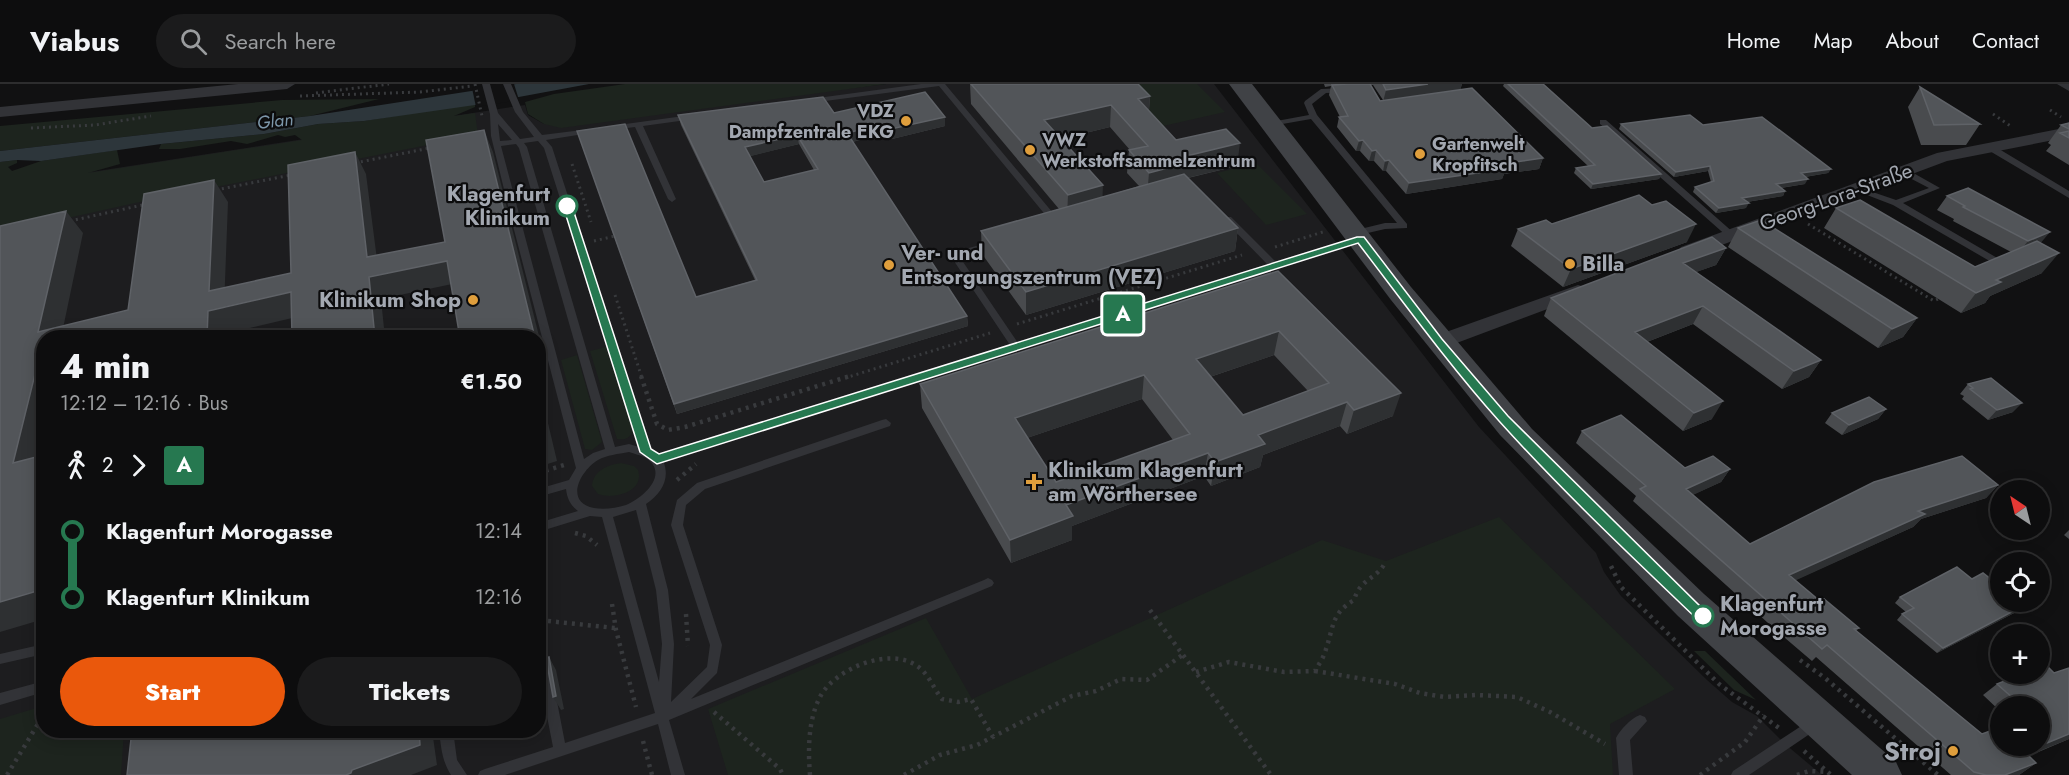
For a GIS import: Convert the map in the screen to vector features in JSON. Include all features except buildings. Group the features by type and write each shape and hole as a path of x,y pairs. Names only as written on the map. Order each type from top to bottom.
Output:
{"main road":[{"path":"1240,84 1349,234 1504,418 1626,543 1818,721 1882,775"}],"street":[{"path":"0,112 286,84"},
{"path":"2065,84 2069,86"},
{"name":"Georg-Lora-Straße","path":"1673,257 1943,158 2069,132"},
{"path":"1439,342 1600,283"}],"lane":[{"path":"486,84 494,114 498,144 546,330"},
{"path":"507,84 525,124 548,147 646,452"},
{"path":"800,102 939,84 1059,225"},
{"path":"657,459 1274,266 1349,234 1385,226 1404,226 1313,116 1308,103 1324,91 1358,90"},
{"path":"494,114 523,147 611,451"},
{"path":"607,128 696,116"},
{"path":"1271,124 1313,116"},
{"path":"1603,122 1732,236"},
{"path":"638,124 672,199"},
{"path":"498,144 595,130"},
{"path":"1991,148 2069,195"},
{"path":"1896,203 1936,188 1905,172"},
{"path":"1858,190 1896,203 1996,261"},
{"path":"1218,209 1274,266"},
{"path":"1048,228 1069,222"},
{"path":"1006,240 954,255 1016,347"},
{"path":"546,331 581,468"},
{"path":"663,717 713,669 716,645 677,525 681,503 701,486 886,423"},
{"path":"546,525 588,512 607,514 625,511 641,504 657,489 662,475 657,459 646,452 629,448 611,451 594,458 581,468 572,483 571,495 576,505 588,512"},
{"path":"546,491 572,483"},
{"path":"641,504 662,590 668,644 663,717"},
{"path":"607,514 678,775"},
{"path":"485,775 663,717 988,583"},
{"path":"0,659 36,651"},
{"path":"546,677 560,751"},
{"path":"0,699 36,688"},
{"path":"1626,775 1623,738 1640,721"},
{"path":"1738,775 1818,721"},
{"path":"447,738 453,770 460,775"}],"path":[{"path":"389,84 302,96 420,93 473,85 482,116"},
{"path":"560,135 585,198 599,251"},
{"path":"355,163 437,147"},
{"path":"206,192 297,174"},
{"path":"64,222 151,203"},
{"path":"1792,214 1934,301 1938,299"},
{"path":"614,293 657,424 668,430 685,427 1260,251 1349,234"},
{"path":"1837,241 1842,239"},
{"path":"1884,270 1889,268"},
{"path":"566,533 586,536 595,542 601,553"},
{"path":"1315,671 1326,651 1332,624 1341,608 1354,600 1358,587 1382,570 1386,561"},
{"path":"611,601 615,628 634,689 639,726 652,775"},
{"path":"1150,610 1271,775"},
{"path":"546,621 615,628"},
{"path":"904,775 940,755 977,745 1072,696 1096,691 1121,679 1147,680 1184,654"},
{"path":"810,775 811,730 820,695 844,673 893,657 916,665 944,701 956,704 971,699 993,737"},
{"path":"1796,657 1825,678 1938,775"},
{"path":"1196,672 1229,662 1284,672 1315,671 1395,684 1420,693 1445,697 1476,695 1517,698 1550,712 1624,755"},
{"path":"702,702 780,769 783,775"},
{"path":"1700,775 1726,759 1758,730 1764,715"},
{"path":"7,775 36,727"},
{"path":"1930,768 1932,775"},
{"path":"1797,775 1809,771 1829,773"}],"shaded area":[{"path":"625,84 886,84 561,128 544,124 528,114 525,102 554,94"},
{"name":"Klinikum Klagenfurt am Wörthersee","path":"886,84 1214,84 1479,427 1596,553 1604,572 1621,596 1707,680 1732,702 1757,716 1785,744 1822,775 0,775 0,195 78,174 525,105 528,115 544,124"},
{"path":"1197,84 1225,112 1163,126 1126,86"},
{"path":"379,99 310,116 0,151 0,126 282,100"},
{"path":"475,105 475,107 454,116 475,113 478,135 135,203 0,233 0,162 17,160 17,163 8,167 12,171 41,161 117,150 120,164 88,173 302,140 295,135 285,137 278,135 247,144 231,141 180,149 159,149 161,144 264,134 318,124 364,121"},
{"path":"1256,163 1307,214 1266,225 1217,173"},
{"path":"606,347 633,432 624,439 617,439 590,351"},
{"path":"577,355 602,442 592,450 585,449 561,360"},
{"path":"621,463 634,466 638,470 637,484 633,489 620,495 598,494 592,486 595,476 606,467"},
{"path":"1499,517 1675,689 1610,724 1613,775 728,775 708,709 926,618 972,699 1322,540 1386,561"},
{"path":"1694,651 1705,651 1756,700 1734,690"},
{"path":"36,708 36,738 124,738 121,775 0,775 0,719"}],"water":[{"name":"Glan","path":"516,84 589,84 475,105 364,121 318,124 264,134 161,144 41,161 0,162 0,151 310,116"}],"pier":[{"path":"514,84 519,100 476,107 472,88"}],"bus line":[{"name":"A","path":"567,206 646,452 657,459 1360,239 1439,342 1504,418 1626,543 1703,616"}],"place":[{"name":"VDZ Dampfzentrale EKG","path":"906,121"},
{"name":"VWZ Werkstoffsammelzentrum","path":"1030,150"},
{"name":"Gartenwelt Kropfitsch","path":"1420,154"},
{"name":"Klagenfurt Klinikum","path":"567,206"},
{"name":"Billa","path":"1570,264"},
{"name":"Ver- und Entsorgungszentrum (VEZ)","path":"889,265"},
{"name":"Klinikum Shop","path":"473,300"},
{"name":"Klinikum Klagenfurt am Wörthersee","path":"1034,482"},
{"name":"Klagenfurt Morogasse","path":"1703,616"},
{"name":"Stroj","path":"1953,751"}]}
